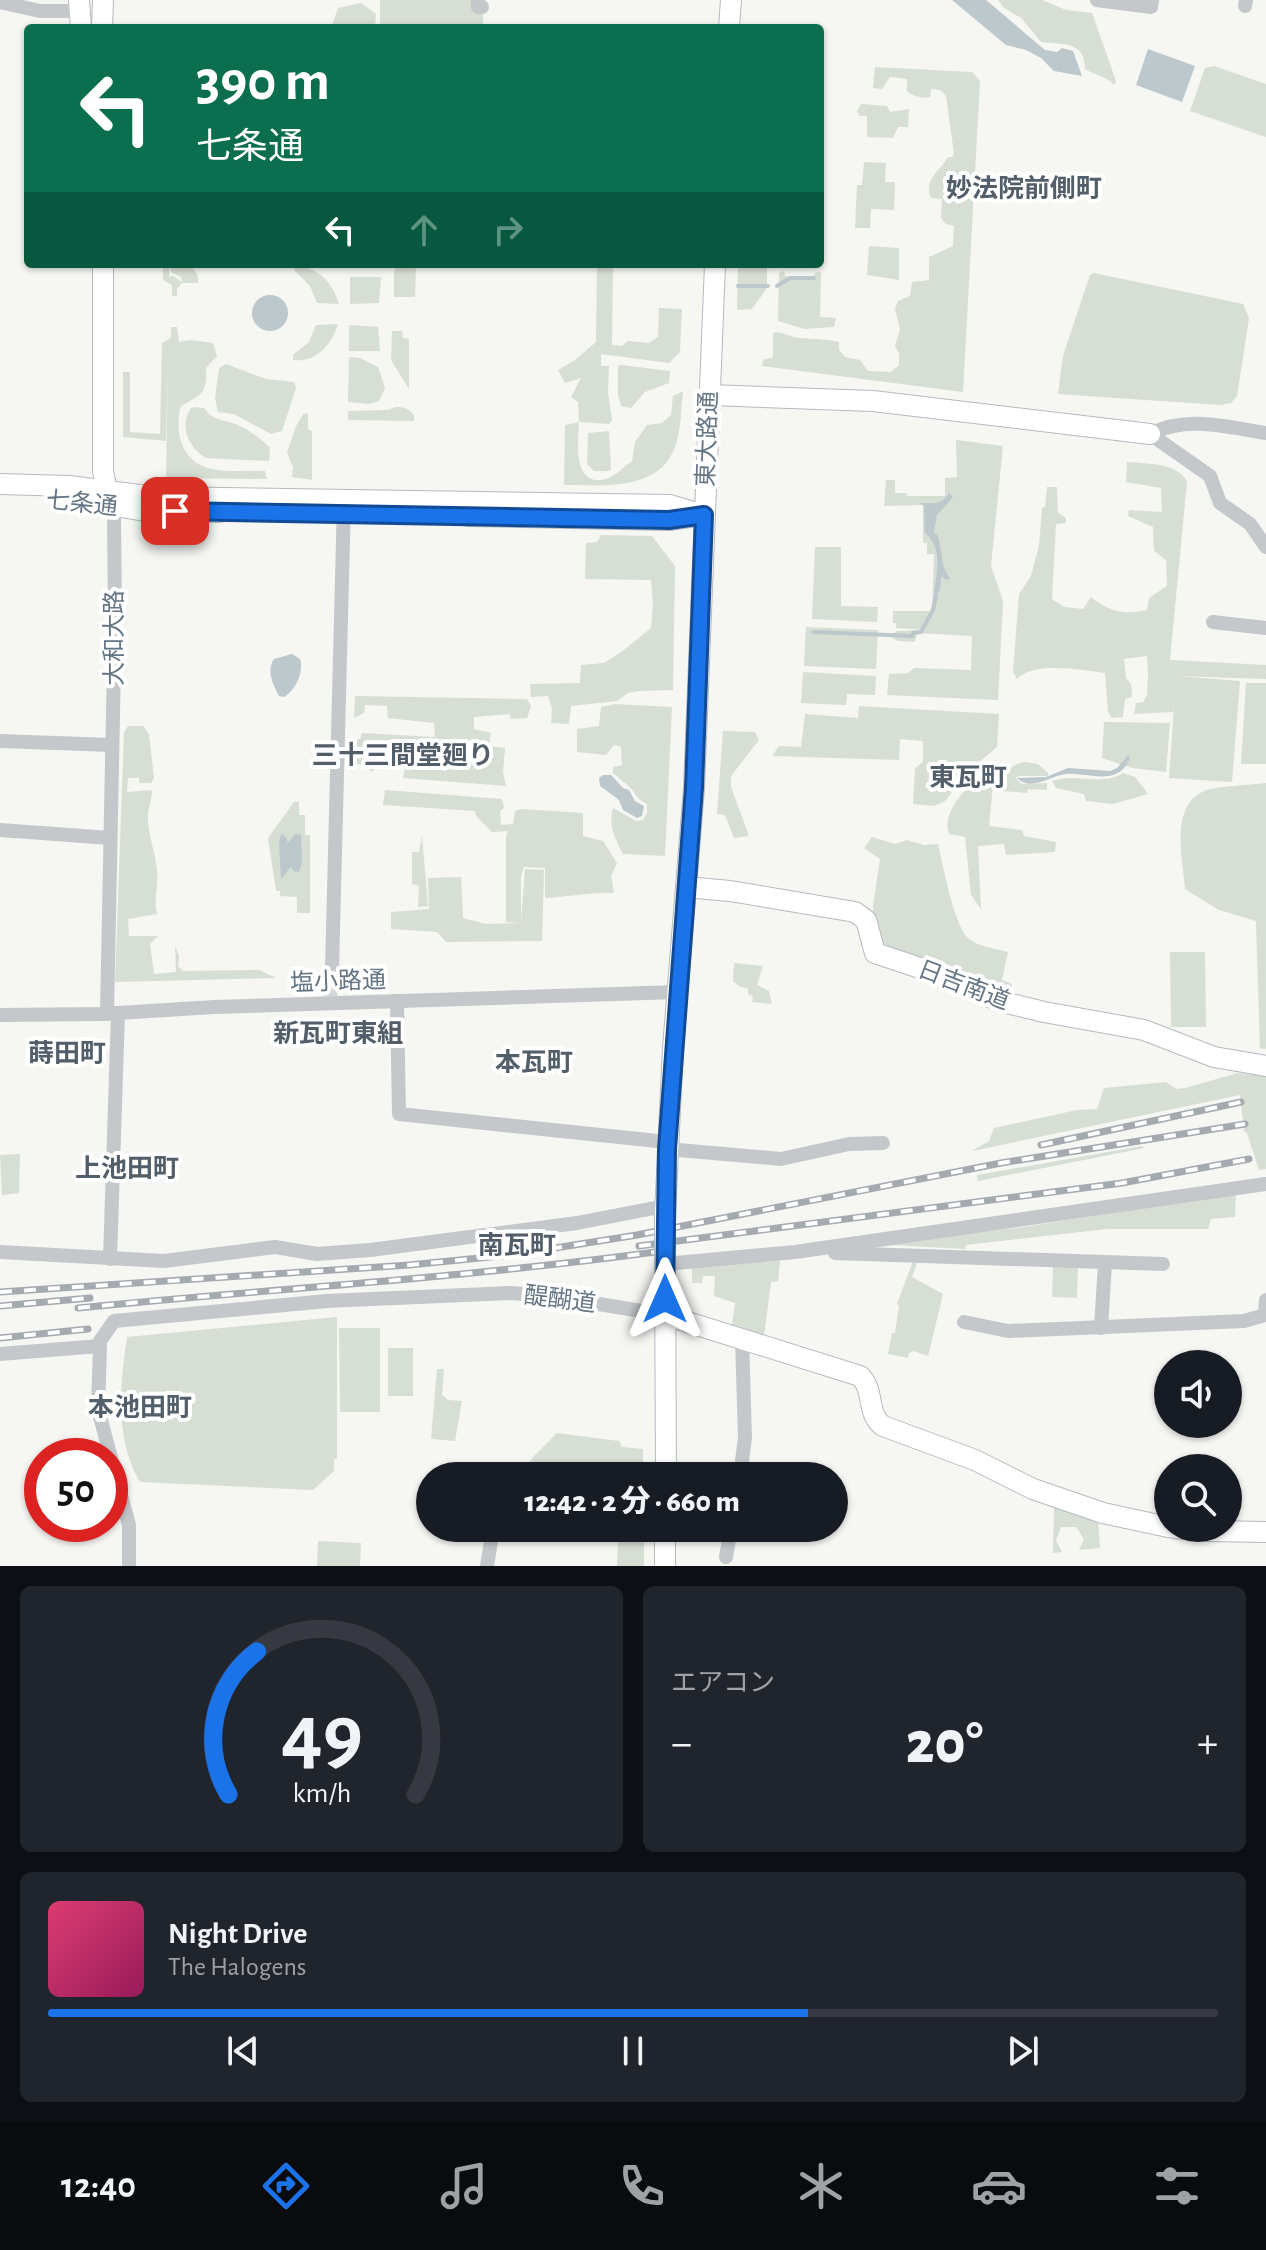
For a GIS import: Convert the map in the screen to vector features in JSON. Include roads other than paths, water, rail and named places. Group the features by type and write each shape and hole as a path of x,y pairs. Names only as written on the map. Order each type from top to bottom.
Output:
{"main road":[{"path":"102,24 103,0"},
{"path":"729,24 731,0"},
{"name":"大和大路","path":"103,268 103,471 109,498"},
{"name":"東大路通","path":"666,1462 667,1146 694,788 715,268"},
{"path":"709,406 775,397 873,401 1150,434"},
{"name":"七条通","path":"0,484 69,486 109,498"},
{"name":"七条通","path":"0,497 155,497 344,507 670,505 704,515"},
{"name":"日吉南道","path":"686,887 730,891 855,912 866,920 875,953 926,970 983,995 1044,1012 1144,1030 1214,1057 1266,1066"},
{"name":"醍醐道","path":"665,1315 863,1378 875,1418 883,1426 975,1460 1033,1489 1103,1513 1154,1524"},
{"path":"1242,1532 1266,1532"},
{"path":"665,1542 665,1566"}],"street":[{"path":"1097,0 1151,7 1152,0"},
{"path":"0,2 40,11 80,13"},
{"path":"1150,434 1171,425 1195,422 1266,433"},
{"path":"1150,434 1210,476 1220,503 1250,524 1266,547"},
{"name":"大和大路","path":"109,498 114,516 115,614 110,838 110,1259"},
{"path":"332,969 344,507"},
{"path":"1213,622 1266,628"},
{"path":"0,741 112,745"},
{"path":"0,830 110,838"},
{"name":"塩小路通","path":"0,1015 112,1013 330,1000 397,1001 677,992"},
{"path":"397,1001 399,1114 781,1159 849,1144 883,1143"},
{"path":"665,1262 795,1252 1266,1184"},
{"path":"0,1252 164,1261 275,1247 317,1254 370,1250 665,1210"},
{"path":"795,1252 1163,1264"},
{"path":"1101,1328 1105,1263"},
{"name":"醍醐道","path":"100,1346 100,1341 114,1321 272,1305 373,1299 522,1293 665,1315"},
{"path":"964,1322 1008,1331 1244,1321 1265,1315 1266,1300"},
{"path":"742,1339 745,1438 742,1462"},
{"path":"0,1354 100,1346 98,1409 129,1525 129,1566"},
{"path":"487,1566 491,1542"},
{"path":"726,1557 729,1542"}],"waterway":[{"path":"777,286 790,278 814,278"},
{"path":"738,286 768,286"},
{"path":"813,632 913,636 913,633 921,632 933,610 936,596"}],"tunnel":[{"path":"330,996 332,969"}],"railway":[{"path":"1041,1145 1241,1102"},
{"path":"0,1292 409,1265 511,1255 637,1235 1001,1163 1245,1124"},
{"path":"639,1246 1122,1183 1249,1159"},
{"path":"78,1308 439,1276 655,1252"},
{"path":"0,1306 90,1298"},
{"path":"0,1338 88,1329"}],"district":[{"name":"妙法院前側町","path":"1024,188"},
{"name":"三十三間堂廻り","path":"403,755"},
{"name":"東瓦町","path":"968,777"},
{"name":"新瓦町東組","path":"338,1033"},
{"name":"蒔田町","path":"67,1053"},
{"name":"本瓦町","path":"534,1062"},
{"name":"上池田町","path":"127,1168"},
{"name":"南瓦町","path":"517,1245"},
{"name":"本池田町","path":"140,1407"}]}
